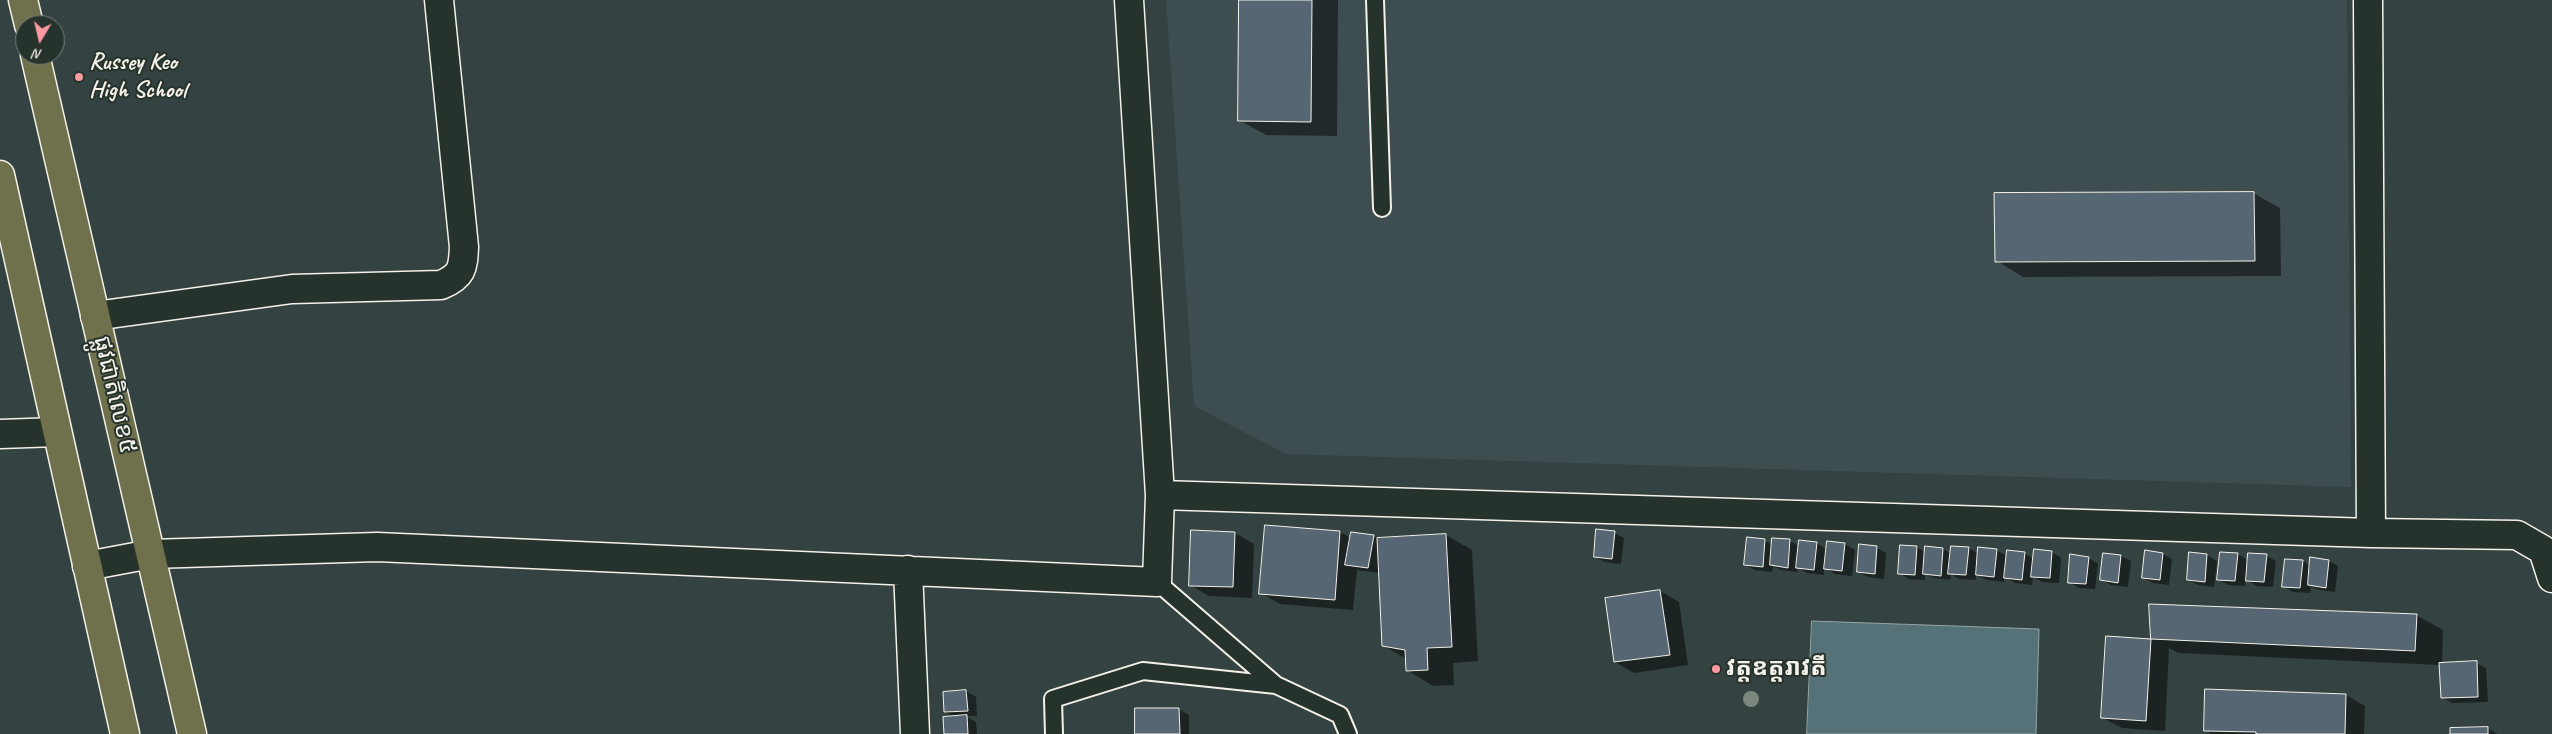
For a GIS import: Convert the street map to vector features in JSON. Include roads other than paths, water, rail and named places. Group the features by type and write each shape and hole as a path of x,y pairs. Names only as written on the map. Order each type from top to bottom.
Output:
{"highway":[{"path":"23,0 26,15"},
{"name":"ផ្លូវជាតិលេខ៥","path":"37,65 192,734"},
{"path":"0,175 125,734"}],"street":[{"path":"95,316 292,289 441,285 455,279 462,270 464,247 440,0"},
{"path":"87,566 151,554 377,548 1157,582 1160,495 1129,0"},
{"path":"2368,0 2371,533"},
{"path":"0,434 57,432"},
{"path":"1160,495 2371,533 2517,535 2543,550 2552,578"},
{"path":"908,570 915,734"}],"lane":[{"path":"1375,0 1382,208"},
{"path":"1157,582 1276,685 1340,715 1348,734"},
{"path":"1054,734 1053,699 1143,671 1276,685"}],"water":[{"path":"1812,621 2039,629 2036,734 1807,734"}],"place":[{"name":"Russey Keo High School","path":"79,77"},
{"name":"វត្តឧត្តរាវតី","path":"1716,669"}]}
